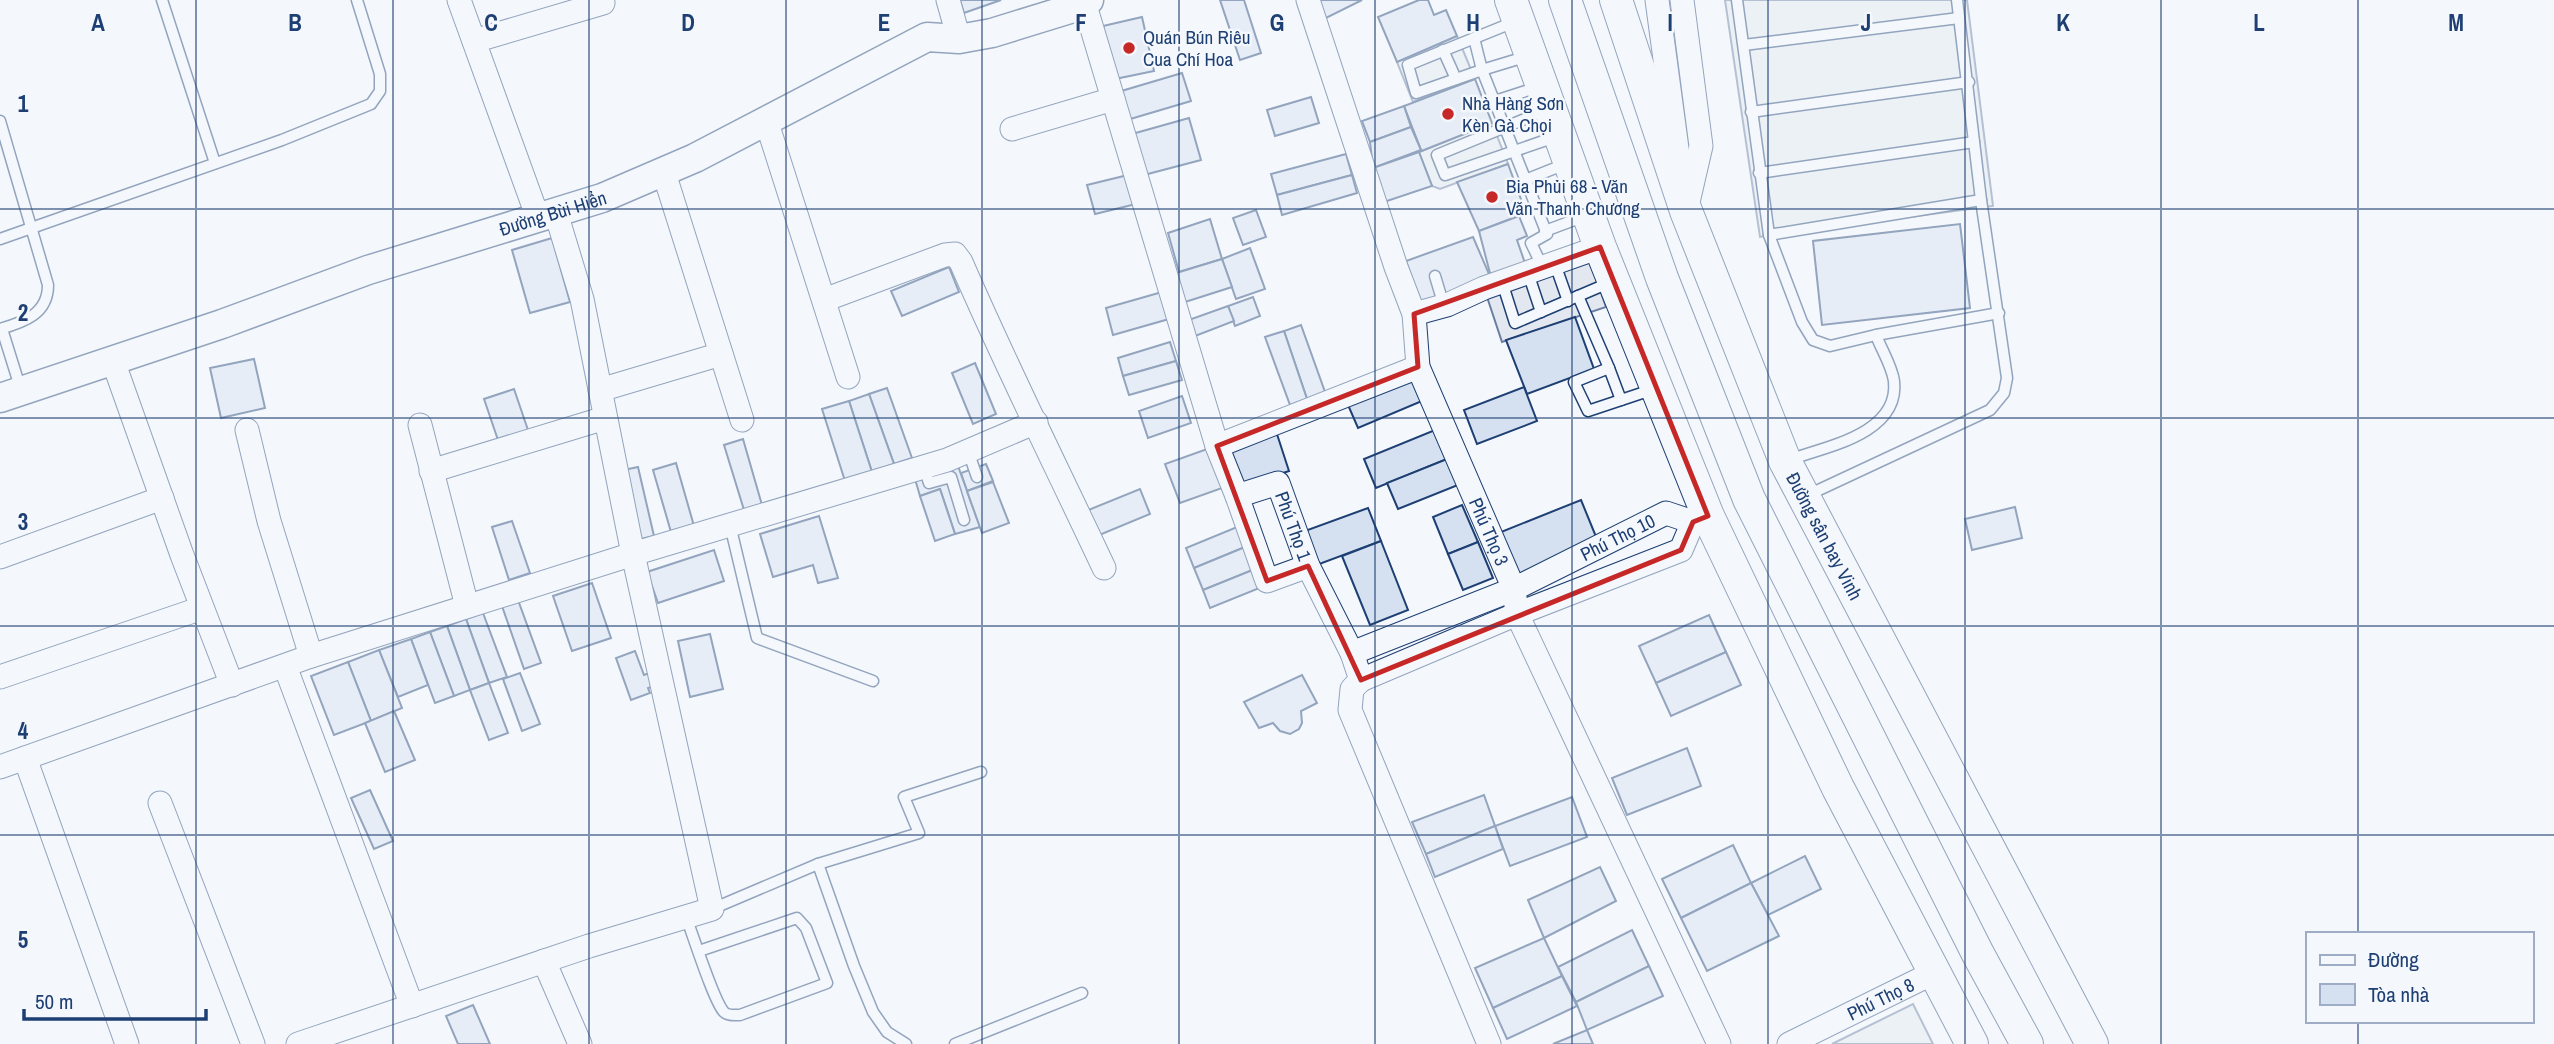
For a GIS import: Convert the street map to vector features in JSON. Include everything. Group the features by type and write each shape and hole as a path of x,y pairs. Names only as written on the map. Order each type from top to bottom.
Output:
{"main road":[{"path":"1565,0 1662,278 1749,499 1978,954 2027,1044"},
{"name":"Đường sân bay Vinh","path":"1616,0 1686,211 1785,461 2092,1044"},
{"path":"1515,10 1588,215 1656,388 1700,519 1972,1044"},
{"path":"1700,519 1749,499"},
{"path":"1933,973 1978,954"}],"street":[{"path":"299,1044 544,961 712,909 633,554 582,299 459,0"},
{"path":"948,0 959,39"},
{"name":"Phú Thọ 3","path":"1308,0 1414,314 1418,367 1514,589 1517,614 1718,1044"},
{"path":"1657,0 1686,211"},
{"path":"1682,0 1701,146 1686,211"},
{"path":"1086,1 1217,446 1267,581 1308,566"},
{"name":"Đường Bùi Hiển","path":"10,395 368,270 602,198 695,159 927,37 959,39 992,33 1073,8 1086,1"},
{"path":"474,41 603,3"},
{"path":"1012,129 1113,99"},
{"path":"766,120 848,377"},
{"path":"664,173 742,420"},
{"path":"1414,314 1444,306 1600,247"},
{"path":"824,300 955,254 1104,568"},
{"path":"600,390 721,355"},
{"path":"113,361 232,685"},
{"path":"1217,446 1418,367"},
{"path":"431,471 605,418"},
{"path":"0,767 311,656 633,554 923,467 1036,422"},
{"path":"419,425 467,606"},
{"path":"247,430 269,521 311,656"},
{"name":"Phú Thọ 1","path":"1237,496 1278,483 1308,566 1352,653 1361,680"},
{"path":"0,557 162,498"},
{"name":"Phú Thọ 10","path":"1352,653 1514,589 1665,513 1700,519 1681,550 1517,614 1361,680"},
{"path":"0,677 202,608"},
{"path":"285,666 412,1006"},
{"path":"1361,680 1352,689 1350,710 1489,1044"},
{"path":"25,758 127,1044"},
{"path":"160,803 253,1044"},
{"path":"544,961 580,1044"},
{"name":"Phú Thọ 8","path":"1789,1044 1933,973"}],"lane":[{"path":"162,0 215,163"},
{"path":"0,239 358,111 377,98 381,84 357,0"},
{"path":"1737,0 1769,235 1802,322 1813,340 1830,346 1999,313"},
{"path":"1805,497 1895,452 1990,410 2004,393 2007,378 1981,200 1969,82 1957,0"},
{"path":"1515,10 1474,38 1408,65 1416,93 1530,55"},
{"path":"1744,45 1959,18"},
{"path":"1474,38 1482,70 1546,234 1531,243 1542,268 1573,298 1609,368 1621,400"},
{"path":"1443,50 1457,79"},
{"path":"1751,112 1969,82"},
{"path":"1494,102 1555,123"},
{"path":"0,121 46,275 48,294 36,314 1,329 10,395"},
{"path":"1555,123 1514,151 1445,176 1437,155 1504,126 1555,123"},
{"path":"1525,180 1555,123"},
{"path":"1477,139 1488,160"},
{"path":"1759,173 1974,142"},
{"path":"1769,235 1981,200"},
{"path":"1545,231 1588,215"},
{"path":"1541,312 1542,268"},
{"path":"1435,276 1444,306"},
{"path":"1502,282 1515,323 1613,281"},
{"path":"1785,461 1860,435 1881,421 1890,407 1894,380 1876,335"},
{"path":"1609,368 1574,382 1588,411 1656,388"},
{"path":"968,451 977,477"},
{"path":"923,467 929,483 951,477 964,520"},
{"path":"730,525 757,638 873,681"},
{"path":"712,909 818,864 919,833 904,797 981,772"},
{"path":"818,864 873,1012 887,1032 906,1044"},
{"path":"686,917 699,951 718,999 724,1012 728,1014 750,1012 827,983 806,928 797,918 699,951"},
{"path":"955,1044 1082,993"}],"highlighted area":[{"path":"1600,247 1708,516 1693,522 1681,550 1361,680 1308,566 1267,581 1217,446 1418,367 1414,314"}],"shaded area":[{"path":"1725,0 1967,0 1993,206 1760,237"},
{"path":"1457,36 1475,79 1413,102 1397,62"},
{"path":"1492,123 1508,164 1440,189 1432,186 1419,152"},
{"path":"1587,253 1606,307 1502,342 1484,288"},
{"path":"1913,1004 1933,1044 1832,1044"}],"building":[{"path":"960,0 1001,0 964,13"},
{"path":"1220,0 1244,0 1261,53 1240,60"},
{"path":"1315,0 1362,0 1324,19"},
{"path":"1419,0 1428,0 1434,15 1446,10 1457,36 1397,62 1378,17"},
{"name":"Quán Bún Riêu Cua Chí Hoa","path":"1142,17 1154,71 1115,79 1103,26"},
{"path":"1182,73 1191,101 1127,120 1118,92"},
{"name":"Nhà Hàng Sơn Kèn Gà Chọi","path":"1475,79 1492,123 1419,152 1421,150 1404,106"},
{"path":"1311,97 1319,123 1275,136 1267,110"},
{"path":"1404,106 1411,127 1370,142 1362,121"},
{"path":"1189,118 1201,160 1144,175 1132,134"},
{"path":"1411,127 1421,150 1373,168 1370,142"},
{"path":"1419,152 1432,186 1384,202 1373,168"},
{"path":"1346,154 1352,175 1277,195 1271,174"},
{"name":"Bia Phủi 68 - Văn Văn Thanh Chương","path":"1508,164 1526,213 1479,231 1457,182"},
{"path":"1128,175 1136,204 1095,214 1087,185"},
{"path":"1352,175 1357,193 1282,215 1277,195"},
{"path":"1256,210 1266,237 1243,245 1233,218"},
{"path":"1519,216 1527,236 1517,240 1527,269 1492,281 1479,231"},
{"path":"1210,219 1222,259 1179,272 1168,233"},
{"path":"1960,224 1970,308 1822,325 1813,241"},
{"path":"1473,237 1492,281 1421,305 1406,261"},
{"path":"552,238 570,302 530,313 512,250"},
{"path":"1250,248 1265,289 1236,299 1222,259"},
{"path":"1222,259 1232,287 1182,303 1173,274"},
{"path":"949,267 959,292 902,316 891,291"},
{"path":"1162,292 1169,319 1113,335 1106,308"},
{"path":"1253,297 1260,316 1235,326 1228,306"},
{"path":"1228,306 1234,321 1190,338 1183,322"},
{"path":"1575,317 1594,369 1527,394 1506,340"},
{"path":"1301,325 1325,392 1307,399 1284,331"},
{"path":"1284,331 1307,399 1290,405 1265,337"},
{"path":"1170,342 1176,361 1123,376 1118,358"},
{"path":"254,359 265,408 221,418 210,368"},
{"path":"1176,361 1182,380 1129,395 1123,376"},
{"path":"975,363 996,414 973,424 952,373"},
{"path":"1409,371 1422,401 1358,428 1345,398"},
{"path":"1524,387 1537,421 1477,444 1464,410"},
{"path":"887,388 912,458 894,464 869,394"},
{"path":"514,389 528,430 498,440 484,399"},
{"path":"869,394 894,464 872,472 849,401"},
{"path":"1182,396 1191,423 1148,438 1139,411"},
{"path":"849,401 872,472 845,481 822,409"},
{"path":"1275,428 1289,471 1237,488 1223,445"},
{"path":"1435,430 1447,459 1376,488 1364,459"},
{"path":"743,439 762,505 744,510 724,445"},
{"path":"1210,448 1225,487 1180,503 1165,464"},
{"path":"1447,459 1458,485 1398,509 1387,483"},
{"path":"676,463 694,526 671,532 653,470"},
{"path":"986,464 993,481 967,491 961,473"},
{"path":"958,466 980,527 955,534 940,489 920,496 915,479"},
{"path":"638,467 654,536 636,540 619,471"},
{"path":"993,482 1009,523 982,533 967,491"},
{"path":"940,489 955,534 935,541 920,496"},
{"path":"1140,489 1150,514 1097,536 1086,511"},
{"path":"1581,500 1599,544 1518,575 1501,532"},
{"path":"1462,505 1478,542 1448,554 1433,517"},
{"path":"2015,507 2022,538 1972,550 1965,519"},
{"path":"1368,508 1381,541 1314,566 1302,532"},
{"path":"819,516 838,578 818,583 813,565 773,577 760,534"},
{"path":"512,521 530,573 509,580 492,527"},
{"path":"1237,527 1245,547 1194,568 1186,548"},
{"path":"1381,541 1408,610 1370,625 1342,556"},
{"path":"1478,542 1493,578 1463,590 1448,554"},
{"path":"1245,547 1255,569 1203,590 1194,568"},
{"path":"714,550 724,581 658,603 647,572"},
{"path":"1255,569 1262,587 1210,608 1203,590"},
{"path":"592,583 611,638 572,651 553,596"},
{"path":"518,600 541,663 524,669 502,606"},
{"path":"483,613 507,677 489,683 466,619"},
{"path":"1709,615 1726,652 1656,683 1639,646"},
{"path":"466,619 489,683 470,690 447,626"},
{"path":"447,626 470,690 454,696 430,632"},
{"path":"430,632 454,696 435,703 411,639"},
{"path":"710,634 723,689 690,697 678,641"},
{"path":"411,639 428,685 398,697 379,650"},
{"path":"379,650 402,708 371,721 348,662"},
{"path":"635,651 644,675 652,672 657,685 648,688 650,693 631,700 616,658"},
{"path":"1726,652 1741,685 1671,716 1656,683"},
{"path":"348,662 371,721 334,735 311,676"},
{"path":"520,673 540,724 522,731 503,679"},
{"path":"1302,675 1317,703 1301,711 1302,723 1299,729 1290,734 1280,731 1273,723 1259,728 1244,702"},
{"path":"489,683 508,733 489,740 470,690"},
{"path":"394,711 415,760 385,772 365,723"},
{"path":"1687,748 1701,786 1627,815 1612,778"},
{"path":"370,790 393,841 374,849 351,798"},
{"path":"1484,795 1495,826 1426,854 1412,822"},
{"path":"1572,797 1587,837 1510,866 1495,826"},
{"path":"1495,826 1503,849 1435,877 1426,854"},
{"path":"1733,845 1751,883 1681,918 1662,879"},
{"path":"1805,856 1821,889 1768,915 1751,883"},
{"path":"1600,867 1616,901 1544,938 1528,900"},
{"path":"1751,883 1779,936 1707,971 1681,918"},
{"path":"1632,930 1649,966 1576,1002 1558,967"},
{"path":"1544,938 1562,976 1493,1008 1475,968"},
{"path":"1649,966 1663,996 1587,1030 1576,1002"},
{"path":"1562,976 1577,1006 1507,1039 1493,1008"},
{"path":"473,1005 490,1044 458,1044 446,1016"},
{"path":"1587,1030 1593,1044 1553,1044"}],"place":[{"name":"Quán Bún Riêu Cua Chí Hoa","path":"1129,48"},
{"name":"Nhà Hàng Sơn Kèn Gà Chọi","path":"1448,114"},
{"name":"Bia Phủi 68 - Văn Văn Thanh Chương","path":"1492,197"}]}
